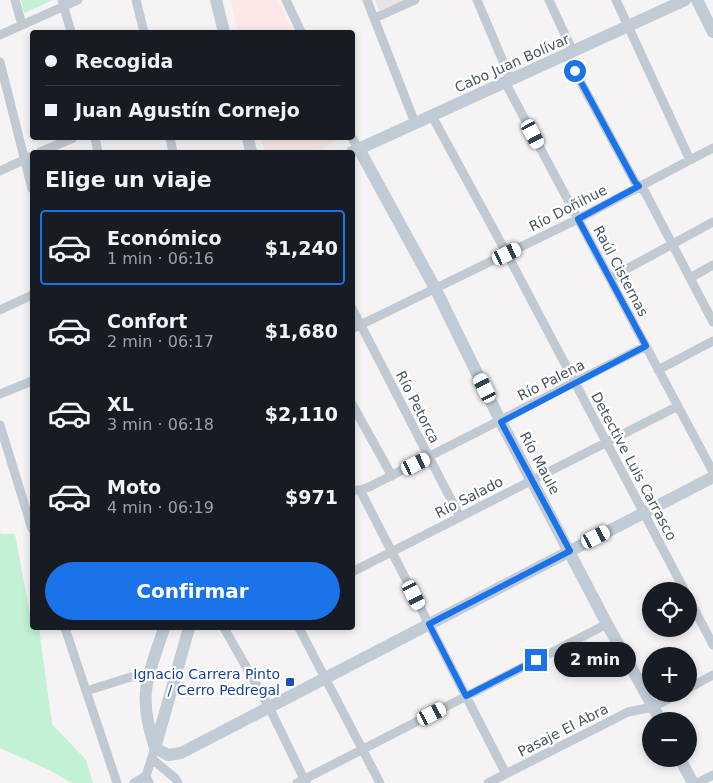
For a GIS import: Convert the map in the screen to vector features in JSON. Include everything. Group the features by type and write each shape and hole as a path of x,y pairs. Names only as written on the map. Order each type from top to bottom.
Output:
{"street":[{"path":"15,0 22,26"},
{"path":"0,35 22,26 64,3 78,0"},
{"path":"136,0 144,30"},
{"path":"216,0 224,30"},
{"path":"286,0 300,30"},
{"path":"368,0 415,123"},
{"path":"375,18 415,0"},
{"name":"Raúl Cisternas","path":"477,0 508,81 578,219 713,472"},
{"path":"550,0 570,53 635,182 645,192 713,322"},
{"path":"616,0 690,160"},
{"name":"Cabo Juan Bolívar","path":"354,146 432,116 685,0"},
{"path":"697,0 713,32"},
{"path":"64,3 71,30"},
{"path":"0,62 29,157 0,171"},
{"name":"Detective Luis Carrasco","path":"432,116 680,582"},
{"path":"45,150 68,140"},
{"name":"Río Maule","path":"354,146 435,288 501,422 656,712"},
{"name":"Río Doñihue","path":"356,327 578,219 713,148"},
{"path":"610,278 713,222"},
{"path":"690,278 713,266"},
{"path":"0,310 30,297"},
{"name":"Río Petorca","path":"356,327 460,518"},
{"path":"658,370 713,340"},
{"name":"Río Palena","path":"356,490 392,476 429,458 646,346"},
{"path":"0,394 30,381"},
{"name":"Río Salado","path":"355,570 678,406"},
{"path":"356,416 392,476"},
{"path":"0,425 30,522"},
{"path":"154,754 168,755 181,753 713,476"},
{"path":"356,490 392,552 506,774"},
{"path":"697,614 713,645"},
{"path":"225,630 269,707 302,782 607,624"},
{"path":"67,630 117,783"},
{"path":"163,630 146,690 146,712 154,754 178,783"},
{"path":"134,783 147,780 188,630"},
{"path":"299,630 380,783"},
{"path":"697,684 713,675"},
{"path":"86,691 131,677 149,677"},
{"name":"Pasaje El Abra","path":"488,783 628,712 653,707 663,702"},
{"path":"685,767 695,783 713,775"}],"shaded area":[{"path":"231,0 278,0 292,30 238,30"},
{"path":"375,0 404,0 379,11"},
{"path":"262,140 334,140 336,142 318,150 264,150"}],"green space":[{"path":"21,0 53,0 24,13"},
{"path":"0,532 1,534 15,534 30,614 30,630 39,630 52,724 86,760 93,783 72,783 49,770 0,748"}],"place":[{"name":"Ignacio Carrera Pinto / Cerro Pedregal","path":"290,682"}],"route":[{"path":"536,660 466,696 429,624 570,551 501,422 646,346 578,219 639,186 635,182 575,71"}]}
